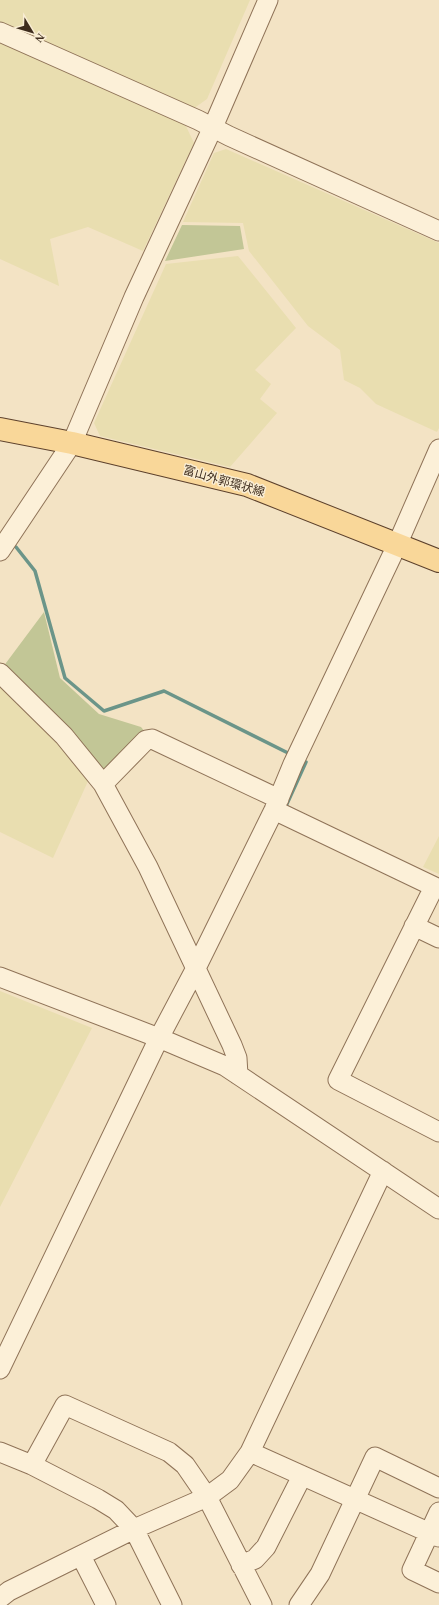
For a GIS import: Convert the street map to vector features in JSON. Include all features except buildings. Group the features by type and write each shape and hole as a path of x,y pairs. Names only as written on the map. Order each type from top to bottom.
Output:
{"main road":[{"name":"富山外郭環状線","path":"0,429 72,443 247,485 439,561"}],"street":[{"path":"0,551 72,443 134,297 213,127 268,0"},
{"path":"0,32 213,127 439,231"},
{"path":"2,1359 159,1038 196,968 276,804 293,764 398,545 439,449"},
{"path":"0,673 64,736 103,784 148,867 232,1045 236,1058 238,1075"},
{"path":"103,784 146,740 152,738 436,888 414,926 338,1080 439,1132"},
{"path":"414,926 439,938"},
{"path":"0,977 159,1038 225,1066 439,1209"},
{"path":"0,1598 9,1591 134,1530 208,1497 230,1480 250,1452 383,1171"},
{"path":"32,1465 65,1405 169,1452 185,1465 208,1497 262,1605"},
{"path":"0,1452 32,1465 116,1510 134,1530 172,1605"},
{"path":"250,1452 434,1535"},
{"path":"299,1605 320,1574 375,1456 439,1488"},
{"path":"242,1565 255,1559 266,1547 302,1476"},
{"path":"439,1512 434,1535 412,1570 439,1583"},
{"path":"81,1556 106,1605"}],"shaded area":[{"path":"0,0 250,0 207,99 193,109 0,22"},
{"path":"0,43 185,124 194,143 143,251 88,227 50,239 59,286 0,259"},
{"path":"226,149 439,243 439,428 437,432 376,404 360,388 344,380 340,350 308,326 249,251 243,223 183,222 214,153"},
{"path":"238,256 296,328 255,370 271,384 260,399 277,413 230,467 100,436 94,423 166,264"},
{"path":"0,684 57,739 89,779 53,858 0,832"},
{"path":"439,836 439,874 423,867"},
{"path":"0,991 92,1028 0,1207"}],"green space":[{"path":"182,225 240,226 244,249 165,261"},
{"path":"44,612 60,678 99,714 141,727 145,732 111,771 101,771 3,667"}],"waterway":[{"path":"16,547 35,571 65,678 104,711 164,691 292,755"},
{"path":"289,808 286,806 306,762 301,760"}]}
